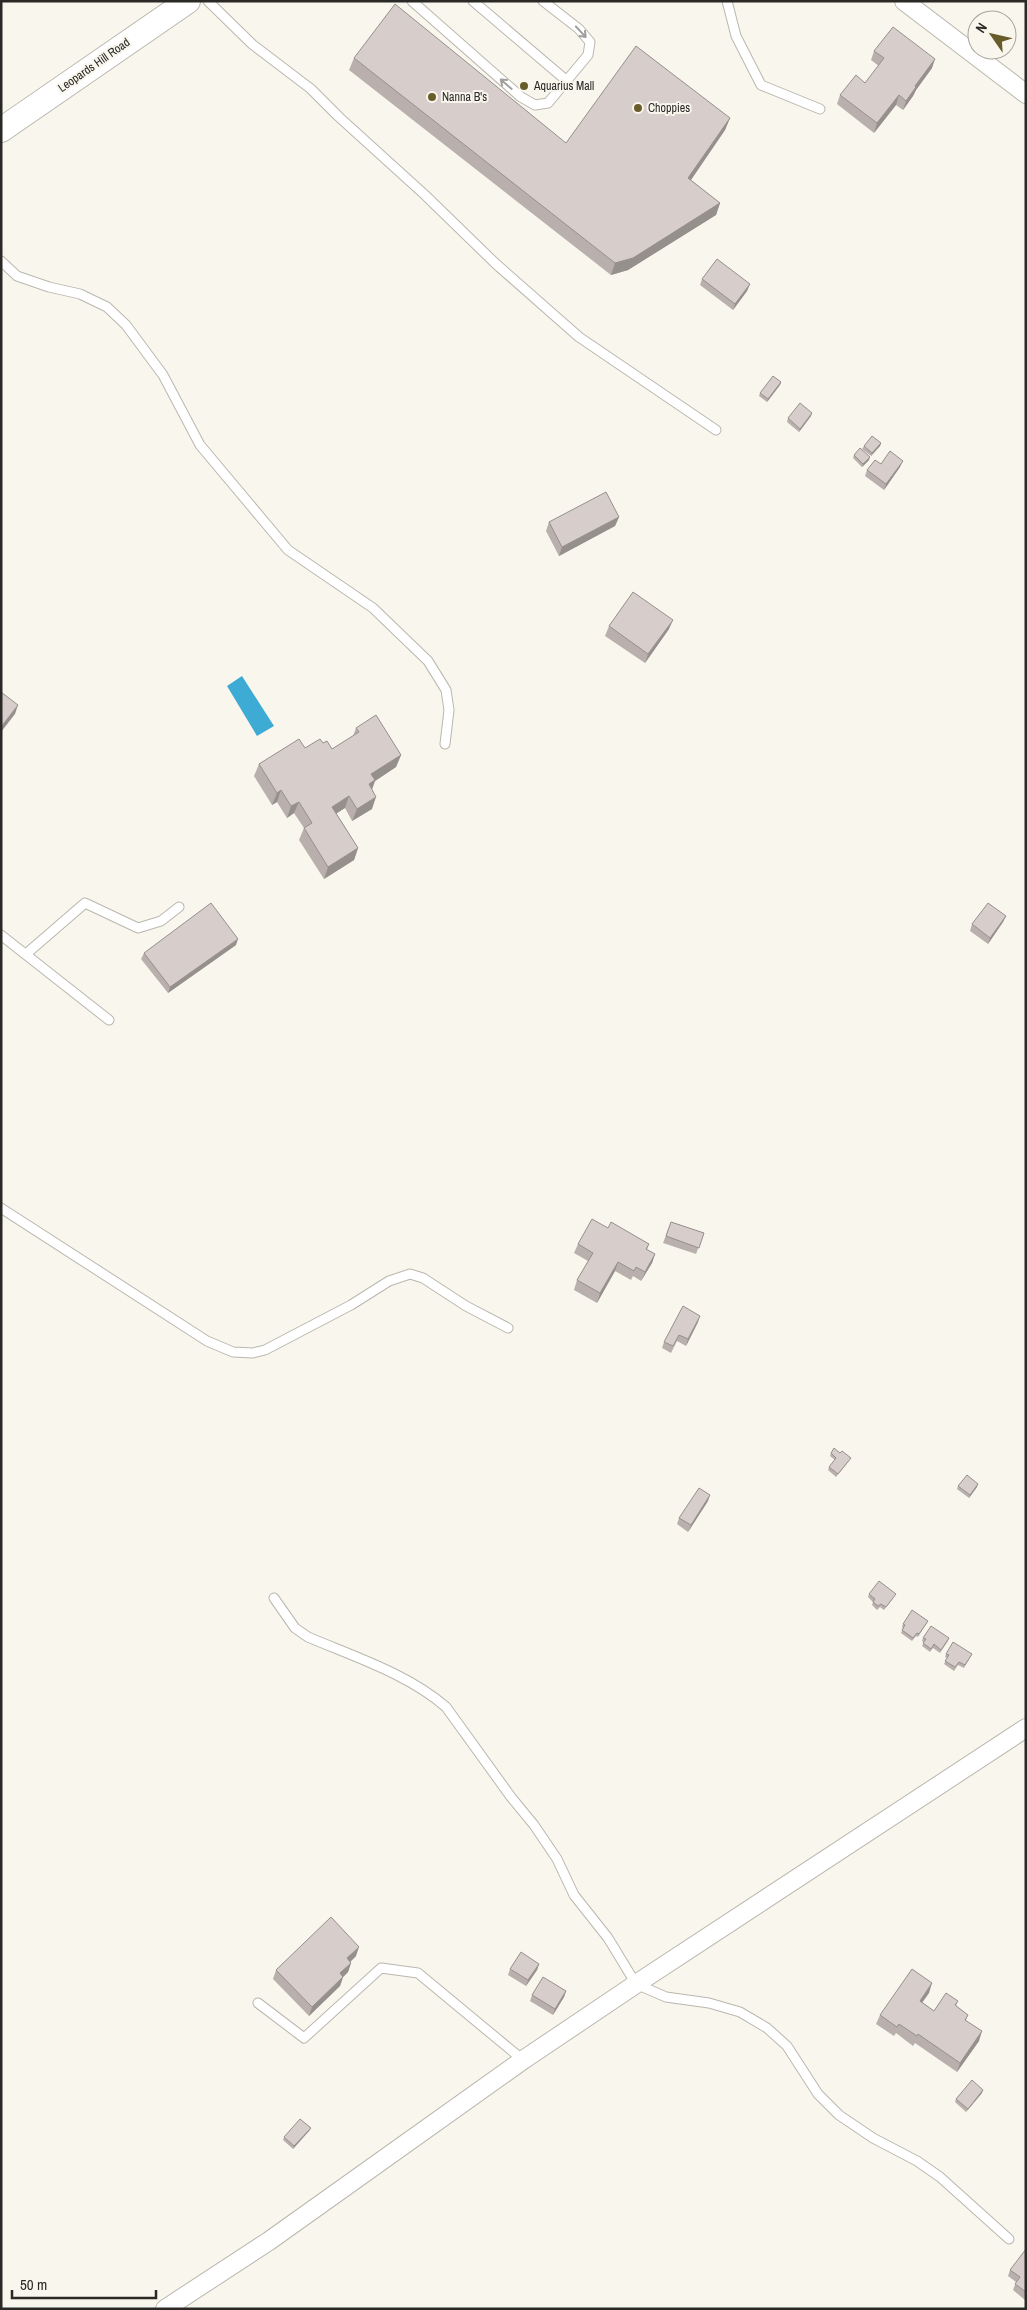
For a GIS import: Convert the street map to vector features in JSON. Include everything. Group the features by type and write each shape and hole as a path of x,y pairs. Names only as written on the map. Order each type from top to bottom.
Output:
{"main road":[{"name":"Leopards Hill Road","path":"1,130 188,1"}],"street":[{"path":"904,1 1026,94"},
{"path":"165,2309 269,2241 523,2060 1026,1728"}],"lane":[{"path":"412,1 521,97 535,105 548,103 588,55 590,42 579,29 543,1"},
{"path":"472,1 567,81"},
{"path":"727,1 736,36 761,85 820,109"},
{"path":"212,2 252,44 311,89 496,264 579,337 716,430"},
{"path":"1,261 16,276 48,287 80,294 107,307 126,324 163,375 200,445 288,550 373,608 428,661 446,690 449,710 445,744"},
{"path":"26,954 85,903 138,928 160,921 179,907"},
{"path":"1,934 109,1020"},
{"path":"1,1208 207,1341 233,1352 253,1353 265,1350 351,1305 389,1281 410,1274 423,1278 466,1306 508,1328"},
{"path":"274,1598 295,1628 308,1637 412,1682 433,1695 446,1707 557,1858 574,1894 608,1938 636,1984 666,1997 709,2003 740,2012 767,2028 787,2046 818,2094 840,2115 873,2138 917,2161 940,2177 1009,2239"},
{"path":"258,2003 304,2038 381,1968 418,1973 523,2060"}],"water":[{"path":"242,676 274,726 257,736 227,686"}],"building":[{"path":"395,4 566,143 636,46 730,118 688,178 720,203 633,258 615,263 354,58"},
{"path":"893,27 935,59 906,101 899,95 877,123 840,95 856,75 865,83 884,58 874,51"},
{"path":"717,259 750,284 735,304 702,279"},
{"path":"773,376 781,382 768,399 760,393"},
{"path":"800,403 812,413 800,429 788,418"},
{"path":"872,436 881,443 872,453 864,446"},
{"path":"860,448 870,457 863,464 854,455"},
{"path":"890,451 903,461 886,484 867,470 875,460 881,464"},
{"path":"606,492 619,517 562,547 549,522"},
{"path":"633,592 673,620 648,654 609,626"},
{"path":"1,692 18,705 1,727"},
{"path":"376,715 401,755 371,774 375,780 369,784 376,797 357,809 349,796 332,807 358,848 328,867 304,828 312,823 299,802 291,806 281,790 277,793 259,764 299,739 305,748 320,739 323,743 327,741 332,749 359,732 356,728"},
{"path":"211,903 238,939 170,987 144,953"},
{"path":"988,903 1006,916 990,938 972,924"},
{"path":"592,1219 608,1228 611,1222 649,1244 646,1249 655,1254 645,1272 636,1267 634,1271 618,1262 600,1293 577,1280 593,1253 578,1244"},
{"path":"671,1222 704,1233 699,1248 666,1236"},
{"path":"683,1306 700,1316 688,1339 679,1335 673,1346 664,1342"},
{"path":"834,1448 851,1458 838,1474 829,1467 836,1458 831,1453"},
{"path":"967,1475 978,1484 970,1495 958,1486"},
{"path":"699,1488 710,1495 691,1525 679,1518"},
{"path":"879,1581 896,1594 886,1607 881,1604 878,1606 873,1602 875,1599 869,1594"},
{"path":"912,1610 928,1621 919,1634 917,1633 913,1638 902,1630 905,1625 903,1624"},
{"path":"931,1626 949,1638 941,1650 934,1644 931,1649 923,1643 926,1639 923,1638"},
{"path":"953,1642 972,1654 965,1665 959,1662 955,1667 945,1661 949,1655 946,1654"},
{"path":"331,1917 359,1947 347,1958 351,1963 340,1973 343,1977 312,2007 276,1970"},
{"path":"521,1952 539,1964 528,1980 510,1969"},
{"path":"912,1969 932,1983 920,2001 934,2011 946,1993 958,2001 955,2005 968,2015 965,2020 982,2031 960,2063 918,2034 917,2036 899,2024 897,2027 880,2015"},
{"path":"543,1977 566,1991 555,2009 532,1995"},
{"path":"972,2080 983,2090 968,2109 956,2099"},
{"path":"300,2119 311,2128 294,2146 284,2137"},
{"path":"1026,2249 1026,2292 1015,2284 1020,2277 1010,2270"}],"place":[{"name":"Aquarius Mall","path":"524,86"},
{"name":"Nanna B's","path":"432,97"},
{"name":"Choppies","path":"638,108"}]}
